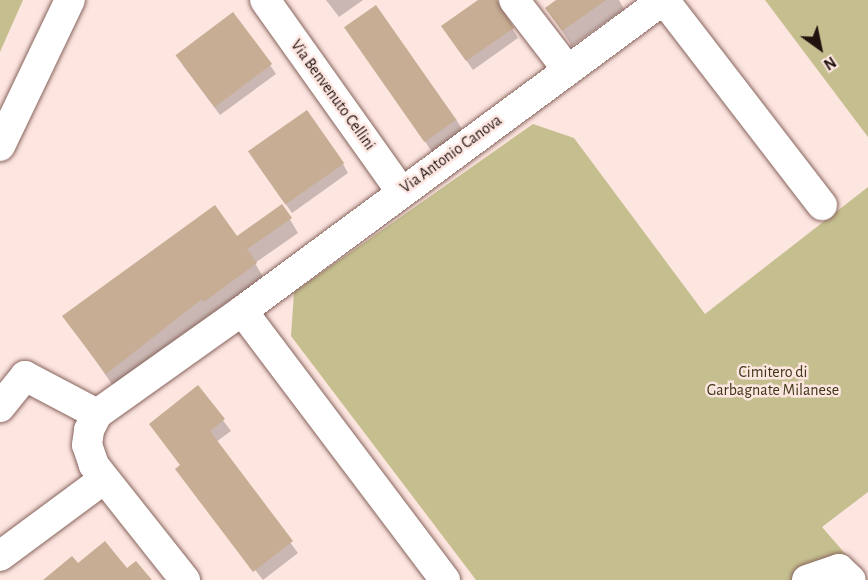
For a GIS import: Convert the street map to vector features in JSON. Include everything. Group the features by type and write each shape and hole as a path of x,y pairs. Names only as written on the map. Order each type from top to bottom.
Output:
{"street":[{"path":"0,146 70,0"},
{"name":"Via Benvenuto Cellini","path":"265,0 400,190"},
{"path":"663,0 822,205"},
{"name":"Via Antonio Canova","path":"97,414 242,311 400,190 663,0"},
{"path":"517,1 567,69"},
{"path":"242,311 445,580"},
{"path":"0,407 25,376 97,414 87,445 104,479 185,580"},
{"path":"0,556 104,479"},
{"path":"807,580 839,569 850,580"}],"green space":[{"path":"0,0 23,0 0,52"},
{"path":"765,0 868,0 868,137"},
{"name":"Cimitero di Garbagnate Milanese","path":"533,124 574,138 705,314 868,187 868,492 822,527 868,580 476,580 291,336 294,292"}],"building":[{"path":"478,0 497,0 514,28 466,61 441,26"},
{"path":"556,0 606,0 562,31 545,8"},
{"path":"376,5 456,120 424,142 344,27"},
{"path":"233,12 272,64 215,107 175,55"},
{"path":"307,110 344,163 285,205 248,151"},
{"path":"282,204 292,218 247,249 257,263 204,302 202,299 106,374 62,316 215,205 237,236"},
{"path":"198,385 225,419 210,431 293,541 253,572 175,469 180,465 149,424"},
{"path":"105,541 127,568 136,561 152,580 43,580 72,556 78,563"}]}
